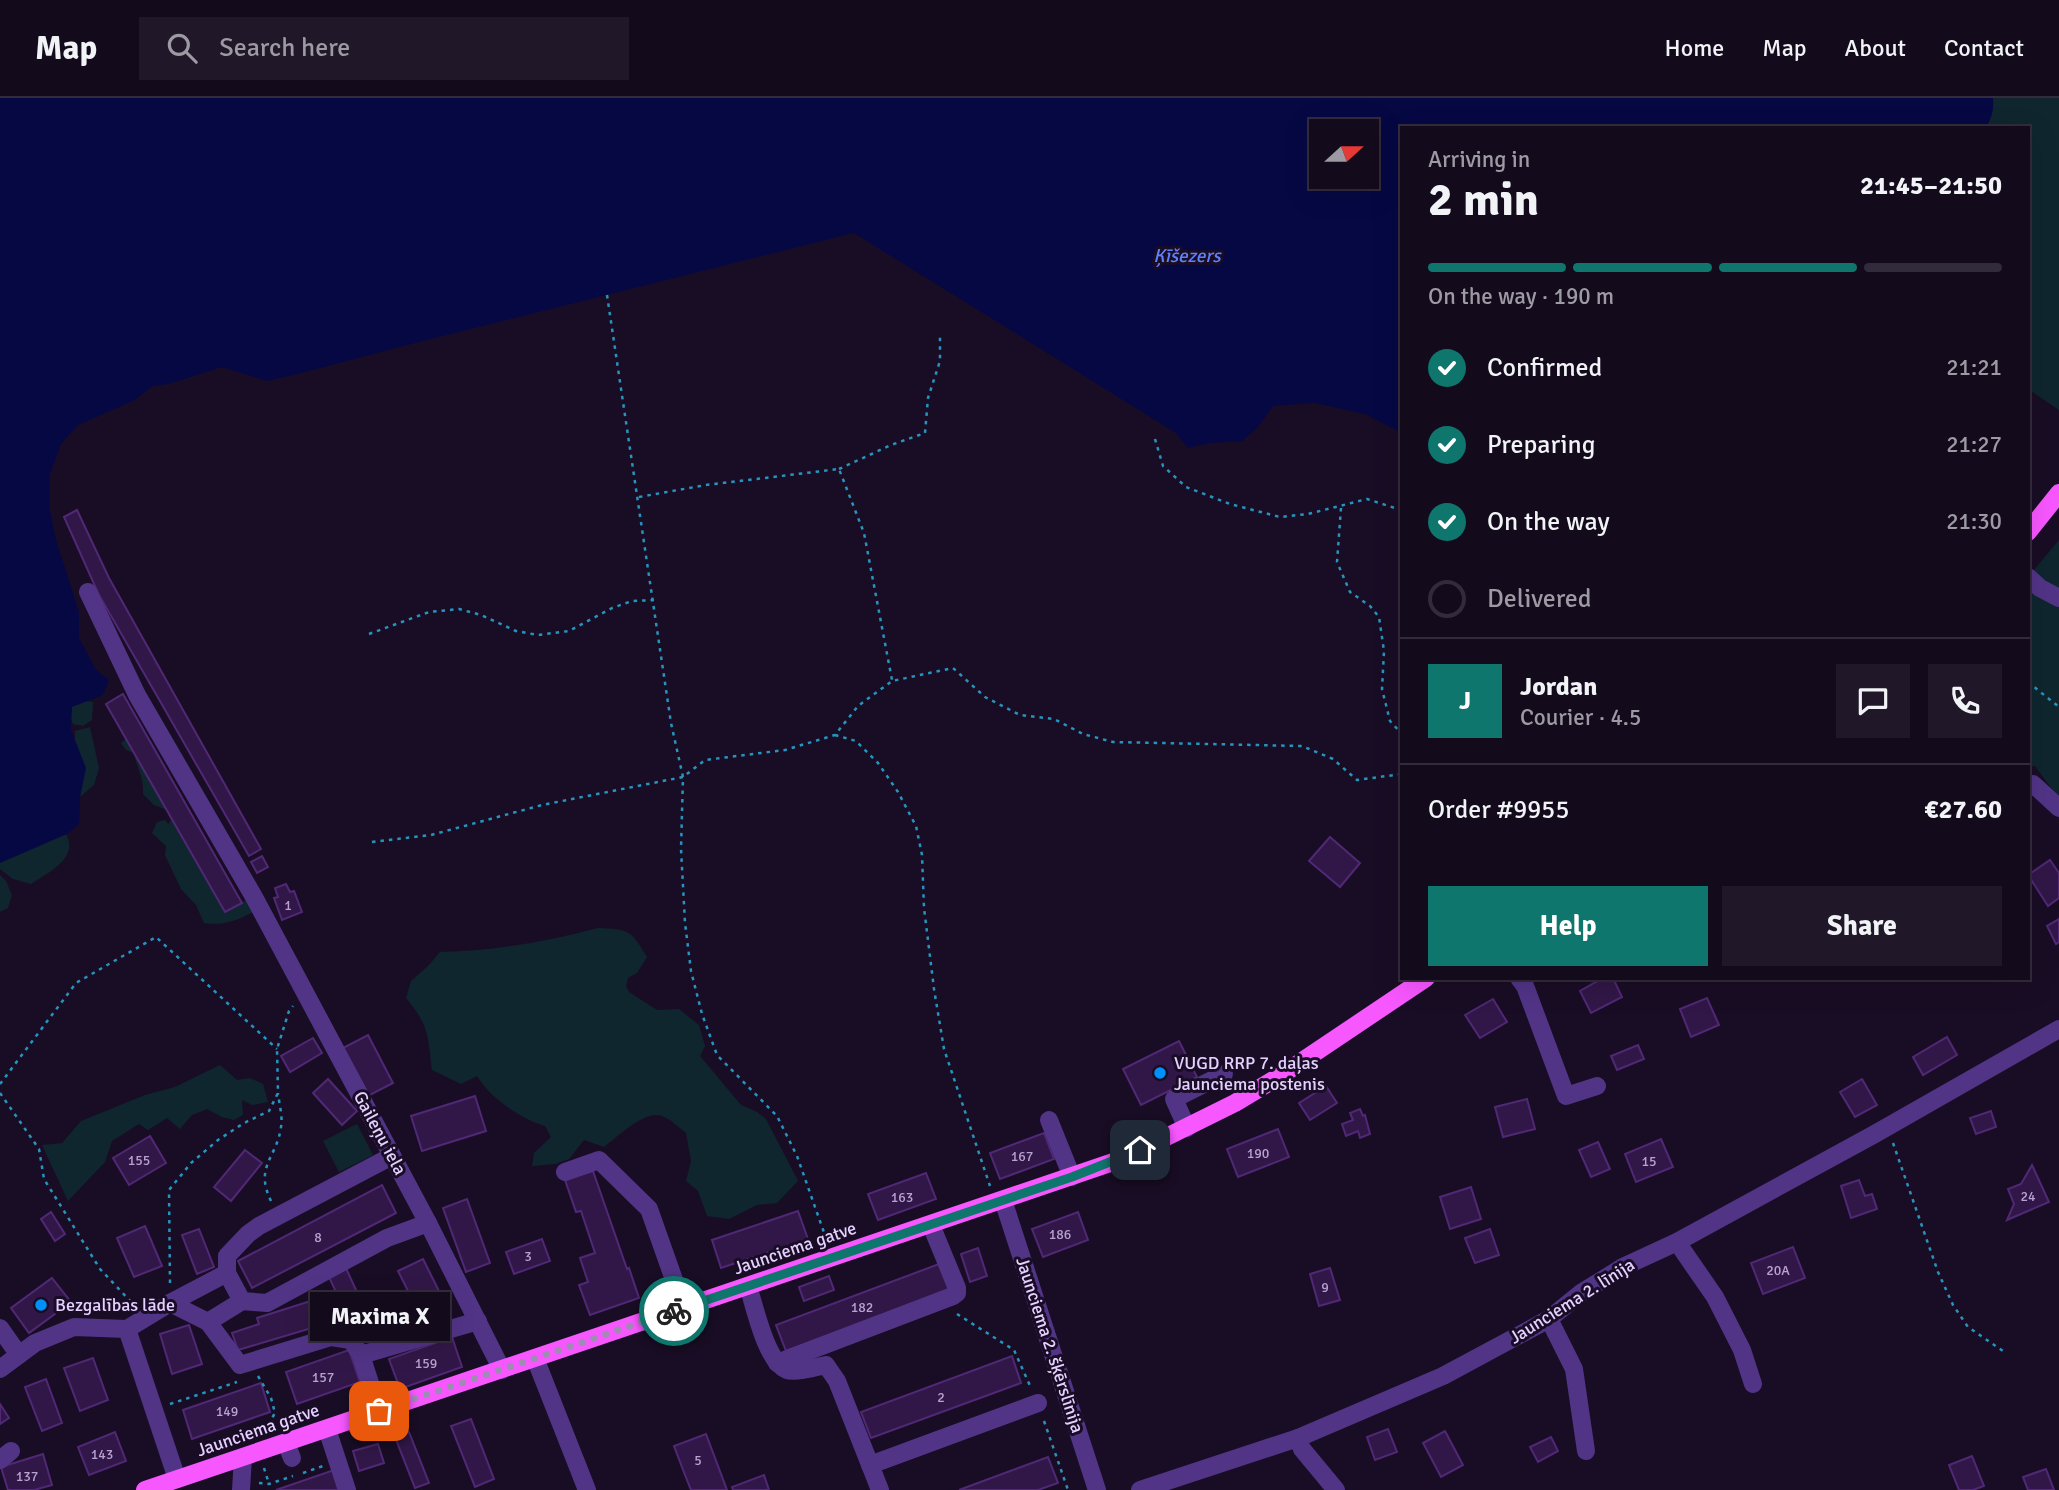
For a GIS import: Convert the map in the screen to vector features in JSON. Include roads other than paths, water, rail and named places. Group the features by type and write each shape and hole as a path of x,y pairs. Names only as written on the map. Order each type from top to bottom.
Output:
{"main road":[{"path":"2030,529 2059,493"},
{"name":"Jaunciema gatve","path":"145,1490 243,1457 289,1450 327,1429 1122,1159 1235,1103 1423,980"}],"street":[{"path":"2030,579 2040,588 2059,598"},
{"name":"Gaileņu iela","path":"88,592 137,695 254,897 428,1223 502,1370"},
{"path":"2033,784 2059,808"},
{"path":"1520,980 1566,1096 1597,1086"},
{"name":"Jaunciema 2. līnija","path":"1140,1490 1297,1438 1443,1376 1549,1319 1581,1293 1623,1267 1677,1242 2059,1029"},
{"path":"1187,1128 1174,1099 1224,1074"},
{"path":"1049,1120 1072,1177"},
{"path":"243,1301 227,1273 227,1256 248,1234 392,1156"},
{"path":"565,1172 599,1160 649,1209 684,1308"},
{"name":"Jaunciema 2. šķērslīnija","path":"999,1201 1097,1490"},
{"path":"208,1322 243,1301 267,1303 387,1238 428,1223"},
{"path":"777,1363 957,1293 931,1224"},
{"path":"1677,1242 1714,1297 1742,1350 1753,1384"},
{"path":"0,1369 35,1343 74,1327 127,1329 227,1273"},
{"path":"748,1286 769,1350 777,1363 793,1371 826,1365 837,1381 880,1490"},
{"path":"170,1303 208,1322 240,1365 331,1337 351,1340 361,1355 379,1411"},
{"path":"1549,1319 1574,1369 1586,1451"},
{"path":"361,1355 478,1321"},
{"path":"0,1328 19,1355"},
{"path":"127,1329 177,1479"},
{"path":"536,1358 587,1490"},
{"path":"870,1465 1038,1403"},
{"path":"327,1429 347,1490"},
{"path":"1297,1438 1302,1449 1336,1490"},
{"path":"241,1490 243,1457"}],"water":[{"name":"Ķīšezers","path":"0,98 1993,98 1992,114 1986,126 1400,126 1400,432 1365,414 1315,403 1273,406 1257,428 1242,441 1210,443 1188,448 1176,433 854,233 267,381 222,367 169,384 153,386 135,400 78,425 61,444 50,474 50,511 56,540 79,612 79,638 96,670 109,680 103,695 72,707 71,730 86,768 80,797 79,824 67,834 0,863"}],"place":[{"name":"VUGD RRP 7. daļas Jaunciema postenis","path":"1160,1073"},
{"name":"Bezgalības lāde","path":"41,1305"},
{"name":"Maxima X","path":"379,1411"}]}
